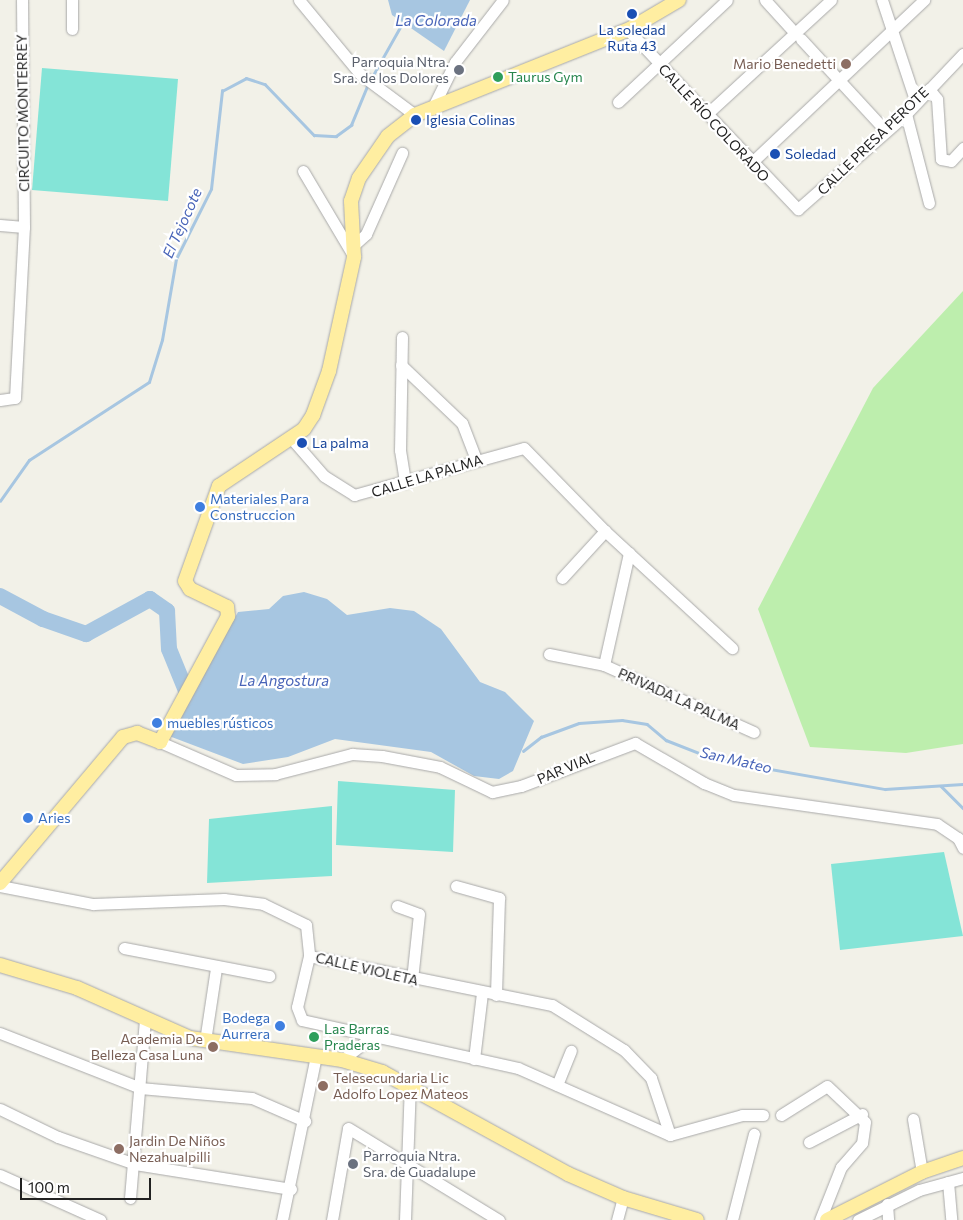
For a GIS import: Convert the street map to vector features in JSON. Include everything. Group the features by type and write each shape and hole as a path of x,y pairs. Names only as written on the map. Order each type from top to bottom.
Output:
{"main road":[{"path":"2,878 123,737 137,733 160,742 228,616 227,607 190,589 185,581 214,495 226,478 291,438 309,423 329,371 354,250 349,218 359,178 399,124 415,115 628,30 679,0"},
{"path":"0,965 77,988 145,1020 205,1041 342,1060 410,1085 546,1162 623,1198 697,1220"},
{"path":"827,1220 922,1172 963,1158"}],"street":[{"name":"CIRCUITO MONTERREY","path":"0,400 15,398 24,227 22,0"},
{"path":"72,0 72,29"},
{"path":"299,0 360,74 415,115"},
{"path":"432,109 454,62 502,0"},
{"path":"618,102 727,0"},
{"path":"765,0 886,132"},
{"path":"708,113 798,35 831,0"},
{"path":"882,0 916,103"},
{"path":"751,163 924,0"},
{"name":"CALLE RÍO COLORADO","path":"628,30 708,113 751,163 794,206 804,207"},
{"name":"CALLE PRESA PEROTE","path":"804,207 906,114 963,54"},
{"path":"929,89 937,99 940,159 951,161 963,148"},
{"path":"906,114 929,203"},
{"path":"303,171 354,250 366,234 402,153"},
{"path":"0,225 24,227"},
{"path":"402,337 400,450 405,483"},
{"path":"402,365 462,423 476,460"},
{"name":"CALLE LA PALMA","path":"291,438 342,492 366,495 476,460 524,448 605,531"},
{"path":"562,578 605,531 732,648"},
{"name":"PRIVADA LA PALMA","path":"604,665 629,553"},
{"name":"PRIVADA LA PALMA","path":"549,654 604,665 754,732"},
{"name":"PAR VIAL","path":"160,742 236,775 275,774 352,754 382,756 440,768 492,792 522,786 635,742 704,783 734,795 937,824 958,838 963,848"},
{"name":"CALLE VIOLETA","path":"2,878 94,904 224,899 263,904 306,925 309,956 412,980 552,1005 624,1050 651,1078 670,1135"},
{"path":"456,886 498,898 496,995"},
{"path":"397,906 420,914 412,980"},
{"path":"124,948 216,968 269,976"},
{"path":"309,956 297,1014 302,1020 369,1039 518,1068 670,1135 742,1114 763,1115"},
{"path":"205,1041 216,968"},
{"path":"474,1059 482,993"},
{"path":"130,1198 135,1164 145,1020"},
{"path":"0,1033 140,1088 244,1096 305,1121"},
{"path":"342,1060 369,1039"},
{"path":"557,1085 570,1051"},
{"path":"282,1220 291,1189 316,1056"},
{"path":"405,1220 405,1158 410,1085"},
{"path":"781,1115 827,1086 862,1114 867,1132 841,1168 820,1220"},
{"path":"0,1109 58,1137 135,1164 291,1189"},
{"path":"809,1142 862,1114"},
{"path":"913,1119 922,1172"},
{"path":"332,1220 348,1128 405,1158 499,1220"},
{"path":"732,1220 754,1134"},
{"path":"0,1175 100,1220"},
{"path":"858,1220 887,1204 963,1178"},
{"path":"948,1182 951,1220"},
{"path":"617,1220 623,1198"},
{"path":"887,1204 888,1220"}],"green space":[{"path":"963,291 963,744 906,753 810,747 758,609 873,388"}],"shaded area":[{"path":"42,68 178,79 168,201 32,190"},
{"path":"338,781 455,790 453,852 336,845"},
{"path":"332,806 332,876 207,883 209,819"},
{"path":"944,852 963,936 840,950 831,864"}],"water":[{"name":"La Colorada","path":"388,0 470,0 444,51 392,15"},
{"name":"La Angostura","path":"304,592 327,599 347,615 390,608 414,611 441,629 480,682 505,692 534,721 513,771 499,779 474,776 431,752 335,739 288,757 243,764 169,736 238,612 269,609 283,596"}],"waterway":[{"name":"El Tejocote","path":"372,77 403,22"},
{"name":"El Tejocote","path":"0,501 29,460 149,382 162,340 176,259 211,189 222,91 246,78 265,84 314,135 336,136 351,125 368,84"},
{"name":"San Mateo","path":"0,596 43,619 86,634 150,599 167,611 169,649 189,698"},
{"name":"San Mateo","path":"523,751 541,737 579,723 622,720 647,724 666,740 704,755 753,766 885,789 963,784"},
{"path":"941,786 963,808"}],"place":[{"name":"La soledad Ruta 43","path":"632,14"},
{"name":"Mario Benedetti","path":"846,64"},
{"name":"Parroquia Ntra. Sra. de los Dolores","path":"459,70"},
{"name":"Taurus Gym","path":"498,77"},
{"name":"Iglesia Colinas","path":"416,120"},
{"name":"Soledad","path":"775,154"},
{"name":"La palma","path":"302,443"},
{"name":"Materiales Para Construccion","path":"200,507"},
{"name":"muebles rústicos","path":"157,723"},
{"name":"Aries","path":"28,818"},
{"name":"Bodega Aurrera","path":"280,1026"},
{"name":"Las Barras Praderas","path":"314,1037"},
{"name":"Academia De Belleza Casa Luna","path":"213,1047"},
{"name":"Telesecundaria Lic Adolfo Lopez Mateos","path":"323,1086"},
{"name":"Jardin De Niños Nezahualpilli","path":"119,1149"},
{"name":"Parroquia Ntra. Sra. de Guadalupe","path":"353,1164"}]}
